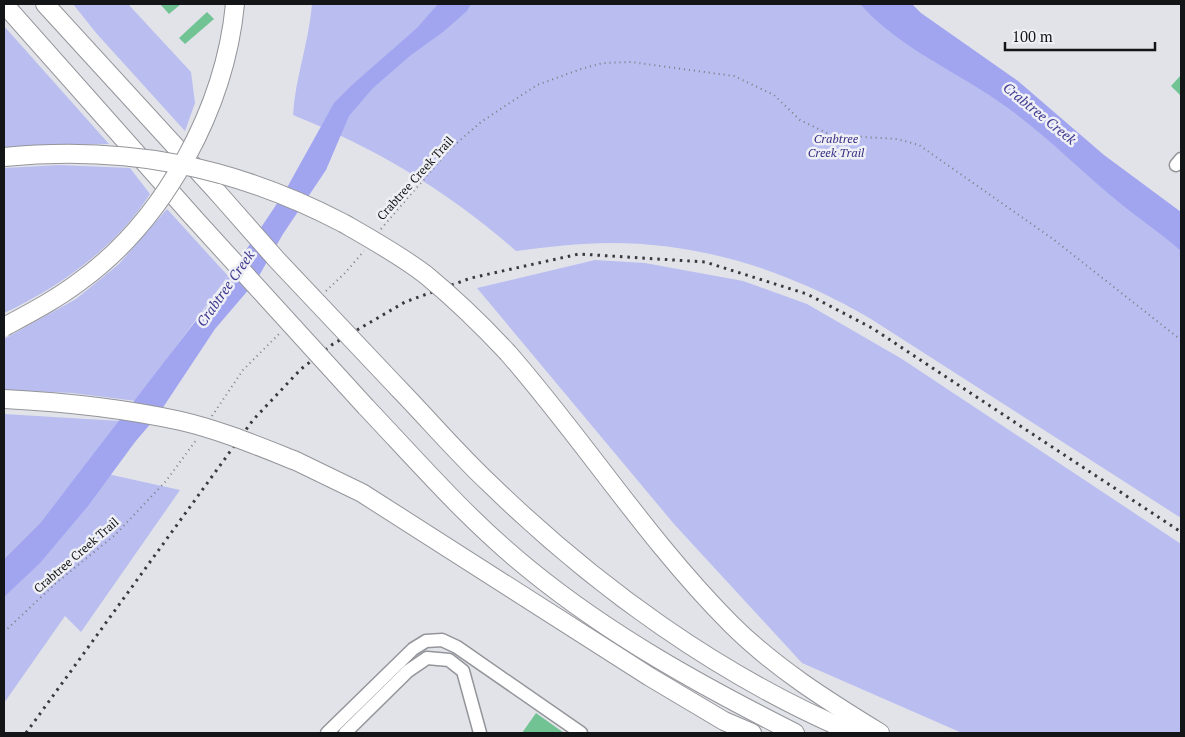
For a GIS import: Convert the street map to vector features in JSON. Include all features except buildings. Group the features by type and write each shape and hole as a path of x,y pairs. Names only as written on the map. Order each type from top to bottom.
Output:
{"highway":[{"path":"4,4 366,408 473,519 530,570 630,642 673,668 795,733"},
{"path":"45,4 277,260 489,484 583,567 681,638 727,668 794,705 854,733"},
{"path":"4,327 42,308 81,281 113,253 150,212 168,188 198,138 215,96 226,58 235,4"},
{"path":"4,157 38,154 108,154 203,168 264,186 309,206 377,241 424,274 471,314 508,353 583,443 691,582 732,625 809,688 880,733"},
{"path":"4,399 75,402 182,421 246,441 296,461 362,493 650,678 724,721 752,733"}],"lane":[{"path":"327,733 413,649 426,641 442,640 457,647 483,664 582,733"},
{"path":"345,733 408,671 427,658 450,660 463,671 480,733"}],"path":[{"name":"Crabtree Creek Trail","path":"376,235 449,150 495,112 536,85 580,68 603,63 631,62 690,69 734,76 774,95 800,120 831,135 896,139 919,145 1053,239 1181,340"},
{"path":"324,293 345,273 364,250"},
{"path":"211,418 243,370 280,332"},
{"name":"Crabtree Creek Trail","path":"4,632 56,583 115,535 166,482 200,434"}],"green space":[{"path":"73,4 128,4 191,72 195,103 185,131 97,34"},
{"name":"Crabtree Creek Trail","path":"312,4 897,4 1181,239 1181,518 871,319 841,302 779,274 713,255 680,248 646,244 587,244 516,251 465,210 411,173 353,142 293,115 296,88"},
{"path":"4,26 109,144 4,147"},
{"path":"60,165 130,168 150,194 121,231 85,264 46,291 4,313 4,168"},
{"path":"167,209 228,276 136,401 72,393 4,390 4,339 76,299 119,264"},
{"path":"595,260 645,263 743,281 807,304 902,359 1181,544 1181,733 962,733 802,663 674,524 477,288"},
{"path":"4,414 120,421 41,522 4,559"},
{"path":"103,473 180,490 81,632 65,616 4,703 4,575"}],"water":[{"name":"Crabtree Creek","path":"438,4 471,4 467,11 443,32 411,55 373,88 349,116 326,170 283,234 256,281 215,329 158,415 135,442 88,506 40,563 4,597 4,559 41,522 218,292 284,193 334,103 417,28"},
{"name":"Crabtree Creek","path":"860,4 912,4 921,13 1018,81 1104,155 1181,212 1181,251 1121,204 1023,119 989,95 912,48 876,20"}],"railway":[{"path":"26,733 253,420 301,369 333,344 405,302 471,278 579,254 705,262 807,294 872,328 1181,532"}]}
